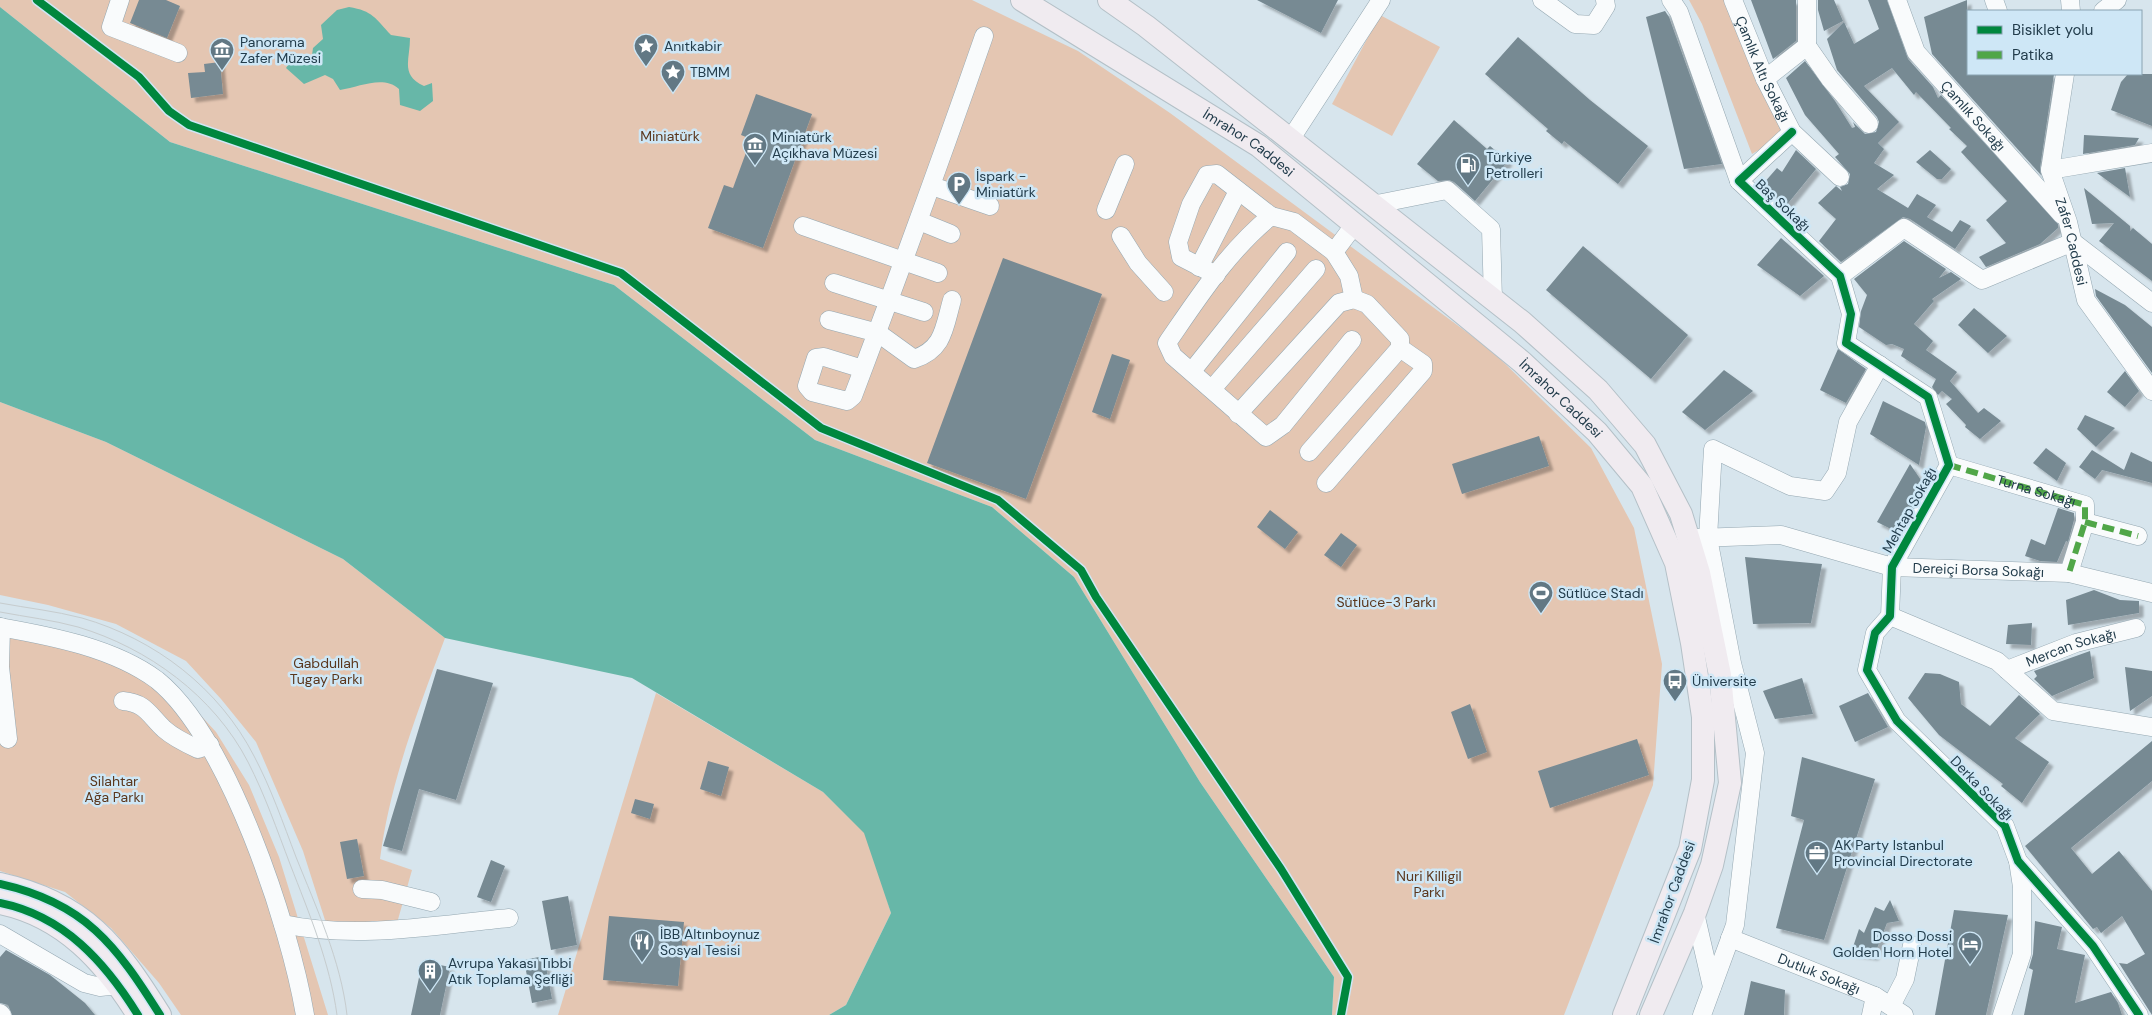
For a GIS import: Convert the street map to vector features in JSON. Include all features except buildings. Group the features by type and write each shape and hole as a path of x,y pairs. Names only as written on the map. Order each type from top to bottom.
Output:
{"main road":[{"name":"İmrahor Caddesi","path":"1022,0 1259,146 1526,366 1597,432 1642,486 1676,563 1692,643 1703,716 1703,780 1690,849 1624,1015"},
{"name":"İmrahor Caddesi","path":"1109,0 1146,26 1522,322 1598,390 1645,445 1680,514 1698,538 1699,573 1720,675 1730,783 1712,866 1695,913 1651,1015"},
{"path":"1211,116 1226,89"},
{"path":"1698,808 1724,811"},
{"path":"0,884 28,890 54,901 93,927 112,945 132,971 160,1015"},
{"path":"0,903 17,906 53,923 85,946 119,985 138,1015"}],"street":[{"path":"120,0 111,27 178,53"},
{"path":"1290,140 1381,0"},
{"path":"1542,0 1576,24 1594,25 1606,6 1606,0"},
{"path":"1671,0 1678,12 1739,181"},
{"name":"Çamlık Altı Sokağı","path":"1733,0 1765,79 1792,132 1840,176"},
{"path":"1807,0 1807,46 1830,79 1869,124"},
{"name":"Çamlık Sokağı","path":"1897,0 1916,52 2068,222"},
{"path":"2104,10 2117,0"},
{"path":"863,369 932,186 984,36"},
{"path":"1765,79 1807,46"},
{"name":"Zafer Caddesi","path":"2065,75 2050,170 2068,222 2086,300 2152,391"},
{"name":"Baş Sokağı","path":"1792,132 1739,181 1840,276"},
{"path":"2050,170 2152,153"},
{"path":"1106,210 1125,164"},
{"path":"1216,274 1181,257 1178,242 1191,204 1207,176 1217,174 1271,216 1294,222 1334,252 1349,276 1354,299"},
{"path":"932,186 990,206"},
{"path":"1372,205 1447,190 1491,229 1493,300"},
{"path":"1199,267 1238,191"},
{"path":"1271,216 1251,232 1216,274 1167,343 1173,356 1266,437 1283,425 1352,340"},
{"path":"919,221 951,234"},
{"path":"1334,252 1356,224"},
{"path":"802,226 938,273"},
{"path":"1840,276 1904,228 1982,280 2073,242 2152,303"},
{"path":"1121,236 1138,263 1164,292"},
{"path":"1192,372 1287,252"},
{"path":"1212,390 1316,269"},
{"name":"Mehtap Sokağı","path":"1840,276 1852,314 1846,343 1928,397 1949,465 1892,567"},
{"path":"834,283 924,312"},
{"path":"1238,414 1339,303 1354,299 1367,304 1388,324 1400,339 1400,348 1309,452"},
{"path":"829,320 878,333 914,359 927,355 939,342 952,300"},
{"path":"1326,483 1423,371 1423,364 1400,348"},
{"path":"1702,1015 1735,925 1755,753 1698,538 1713,449 1790,486 1825,491 1837,473 1848,422 1880,365"},
{"name":"Turna Sokağı","path":"1949,465 2085,505 2085,522 2070,573"},
{"path":"2085,522 2138,536"},
{"name":"Dereiçi Borsa Sokağı","path":"1698,538 1780,535 1892,567 2070,573 2152,593"},
{"path":"1890,616 1892,567"},
{"name":"Mercan Sokağı","path":"1890,616 1997,661 2053,711 2152,727"},
{"name":"Derka Sokağı","path":"1890,616 1875,633 1868,670 1898,721 2005,826 2018,860 2093,946 2139,1015"},
{"path":"8,739 0,666 1,627 57,637 99,650 156,680 187,712 210,744 242,814 283,924 305,1015"},
{"name":"Mercan Sokağı","path":"2007,670 2076,642 2136,628"},
{"path":"123,701 134,702 142,707 164,730 186,744 198,749 210,744"},
{"path":"2002,1015 2022,954 2022,887 2018,860"},
{"path":"362,889 382,890 431,902"},
{"path":"1695,913 1712,987"},
{"path":"283,924 315,931 377,931 509,918"},
{"path":"0,934 84,982 100,987 119,985"},
{"name":"Dutluk Sokağı","path":"1730,938 1875,996 1898,1011"},
{"path":"1898,1011 1912,945"},
{"path":"1871,1015 1875,996"}],"green space":[{"name":"Sütlüce-3 Parkı","path":"0,0 972,0 1078,51 1170,113 1491,350 1591,448 1634,528 1662,664 1653,785 1564,1015 1332,1015 1334,977 1200,782 1074,577 992,507 815,440 614,285 170,142 0,7"},
{"path":"1689,0 1732,0 1786,134 1752,154 1702,24"},
{"path":"1380,15 1440,47 1392,136 1332,104"},
{"name":"Gabdullah Tugay Parkı","path":"0,402 106,442 343,559 445,638 398,774 380,859 412,870 397,923 372,921 331,939 303,851 256,742 221,699 186,661 116,624 48,605 0,595"},
{"name":"Silahtar Ağa Parkı","path":"0,620 113,646 170,682 216,732 249,785 279,857 328,1015 181,1015 159,983 111,928 65,892 0,871"},
{"path":"656,693 823,792 867,835 891,913 846,1005 829,1015 558,1015"}],"shaded area":[{"path":"0,7 170,142 614,285 815,440 992,507 1074,577 1200,782 1334,977 1332,1015 829,1015 846,1005 891,913 864,833 823,792 632,678 445,638 343,559 106,442 0,402"},
{"path":"349,7 369,13 391,35 410,38 409,72 417,82 424,86 432,83 433,101 420,111 400,105 399,89 393,85 379,82 340,90 333,79 325,75 304,84 286,68 291,61 311,62 313,48 323,39 321,25 337,10"}],"tram line":[{"path":"0,603 82,618 109,627 135,639 182,669 223,709 240,731 266,780 334,954 347,1015"},
{"path":"0,612 49,620 104,636 154,662 198,696 217,716 234,738 260,787 318,938 334,996 337,1015"}],"marked path":[{"path":"1949,465 2085,505 2085,522 2069,573"},
{"path":"2085,522 2138,536"}],"cycle path":[{"path":"37,0 139,77 169,111 189,125 621,273 821,428 998,500 1081,570 1096,597 1281,869 1348,977 1341,1015"},
{"path":"1792,132 1739,181 1840,276 1851,314 1846,343 1928,397 1949,465 1892,567 1890,616 1875,633 1867,670 1897,721 2005,826 2018,861 2093,946 2139,1015"},
{"path":"0,884 29,892 55,903 76,915 95,930 128,968 160,1015"},
{"path":"0,903 23,909 44,919 63,930 81,944 112,977 138,1015"}],"place":[{"name":"Anıtkabir","path":"646,67"},
{"name":"Panorama Zafer Müzesi","path":"222,71"},
{"name":"TBMM","path":"673,93"},
{"name":"Miniatürk Açıkhava Müzesi","path":"755,166"},
{"name":"Türkiye Petrolleri","path":"1468,186"},
{"name":"İspark - Miniatürk","path":"959,205"},
{"name":"Sütlüce Stadı","path":"1541,614"},
{"name":"Üniversite","path":"1675,702"},
{"name":"AK Party Istanbul Provincial Directorate","path":"1817,874"},
{"name":"İBB Altınboynuz Sosyal Tesisi","path":"642,963"},
{"name":"Dosso Dossi Golden Horn Hotel","path":"1970,965"},
{"name":"Avrupa Yakası Tıbbi Atık Toplama Şefliği","path":"430,992"}],"park label":[{"name":"Miniatürk","path":"670,136"},
{"name":"Nuri Killigil Parkı","path":"1429,884"}]}
